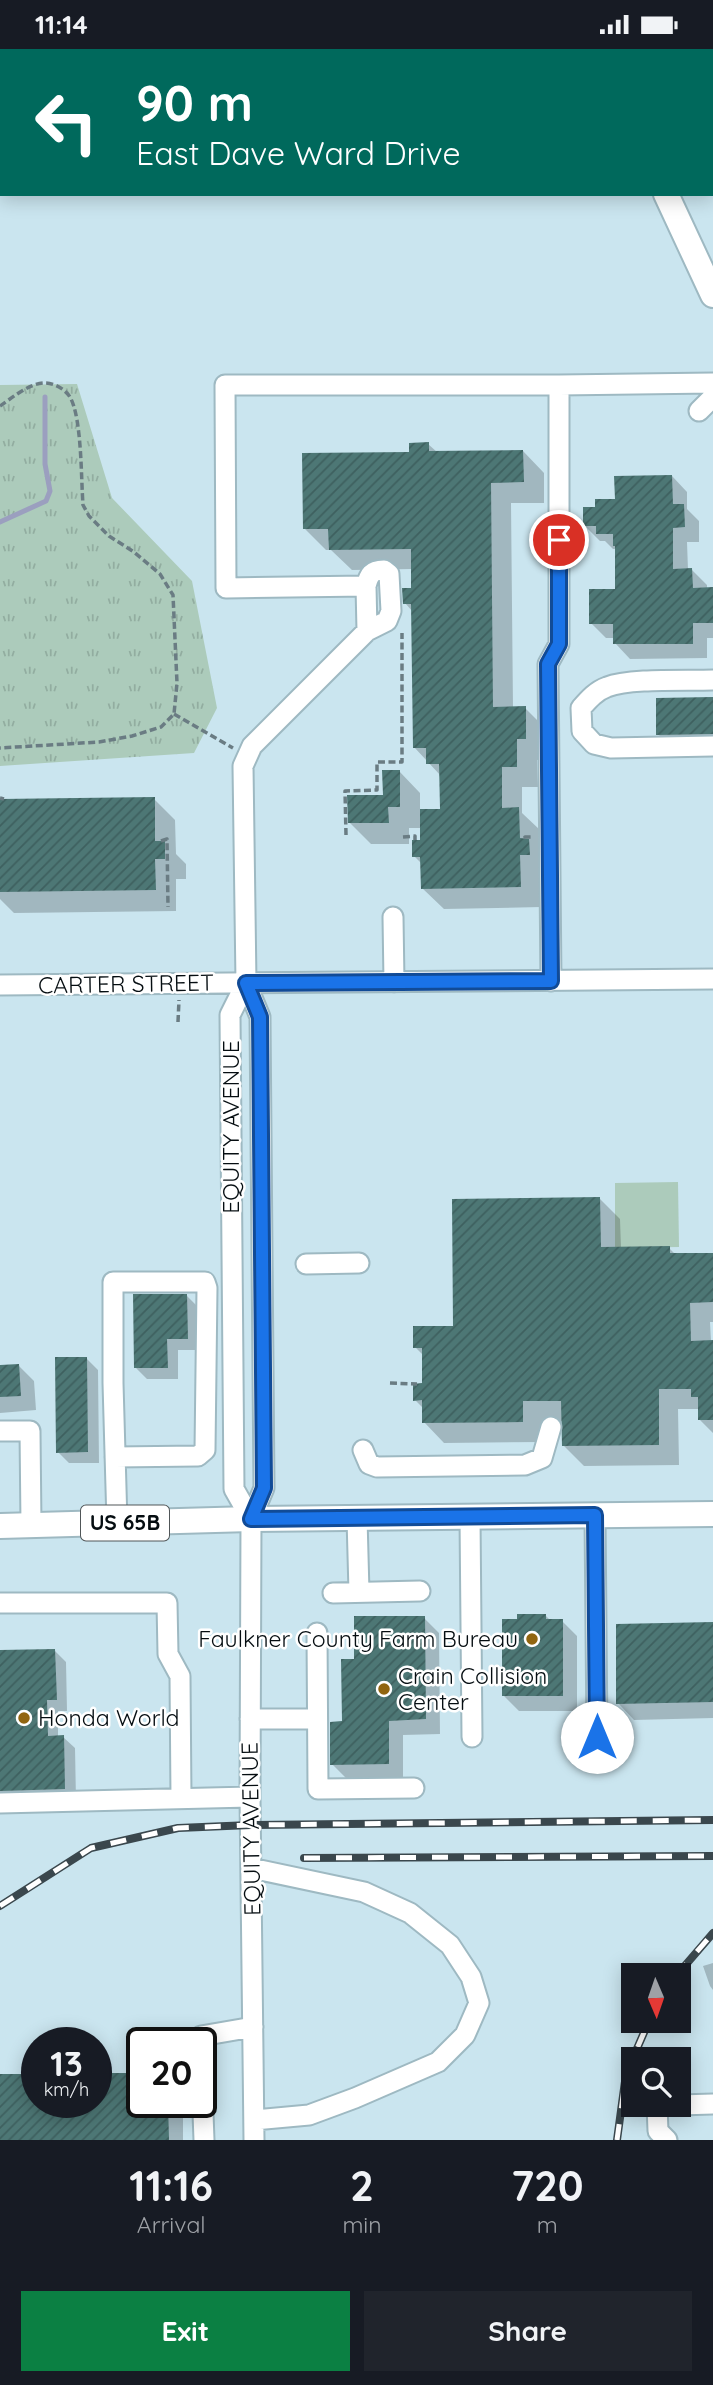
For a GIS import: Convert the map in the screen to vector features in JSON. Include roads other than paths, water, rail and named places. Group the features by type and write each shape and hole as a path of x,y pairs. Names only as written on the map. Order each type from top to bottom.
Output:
{"main road":[{"path":"667,196 710,280"},
{"name":"US 65B","path":"0,1526 251,1519 713,1514"}],"street":[{"path":"246,983 243,766 252,746 367,631 366,586 226,588 225,385 713,383"},
{"path":"551,981 548,664 559,644 559,385"},
{"path":"713,680 626,683 607,687 592,695 582,708 582,731 594,744 611,748 713,746"},
{"path":"393,917 394,982"},
{"name":"CARTER STREET","path":"0,985 713,979"},
{"name":"EQUITY AVENUE","path":"246,983 260,1017 264,1488 251,1519 250,1797 254,2130"},
{"name":"EQUITY AVENUE","path":"246,983 230,1015 232,1281 234,1489 251,1519"},
{"path":"231,1060 260,1059"},
{"path":"306,1263 359,1263"},
{"path":"232,1281 262,1280"},
{"path":"115,1457 198,1457 205,1450 205,1282 113,1282 115,1457 117,1523"},
{"path":"363,1450 369,1464 377,1467 525,1465 542,1458 551,1427"},
{"path":"0,1431 30,1431 31,1525"},
{"path":"595,1515 597,1737"},
{"path":"470,1517 472,1737"},
{"path":"357,1518 359,1592"},
{"path":"332,1593 420,1591"},
{"path":"0,1603 167,1603 168,1654 180,1676 181,1798"},
{"path":"317,1633 318,1790 414,1788"},
{"path":"250,1719 317,1719"},
{"path":"0,1803 250,1797"},
{"path":"251,1868 364,1892 410,1913 450,1945 471,1977 479,2003 465,2035 438,2062 355,2098 309,2115 254,2130"},
{"path":"217,2033 253,2027"},
{"path":"691,2105 713,2105"},
{"path":"657,2117 658,2131 667,2140"},
{"path":"203,2118 204,2140"}],"waterway":[{"path":"0,522 46,501 50,491 45,464 45,397"}],"railway":[{"path":"0,1906 91,1848 178,1828 713,1820"},
{"path":"304,1858 713,1856"},
{"path":"687,1963 713,1933"},
{"path":"617,2140 626,2074 644,2033"}],"place":[{"name":"Faulkner County Farm Bureau","path":"532,1639"},
{"name":"Crain Collision Center","path":"384,1689"},
{"name":"Honda World","path":"24,1718"}]}
